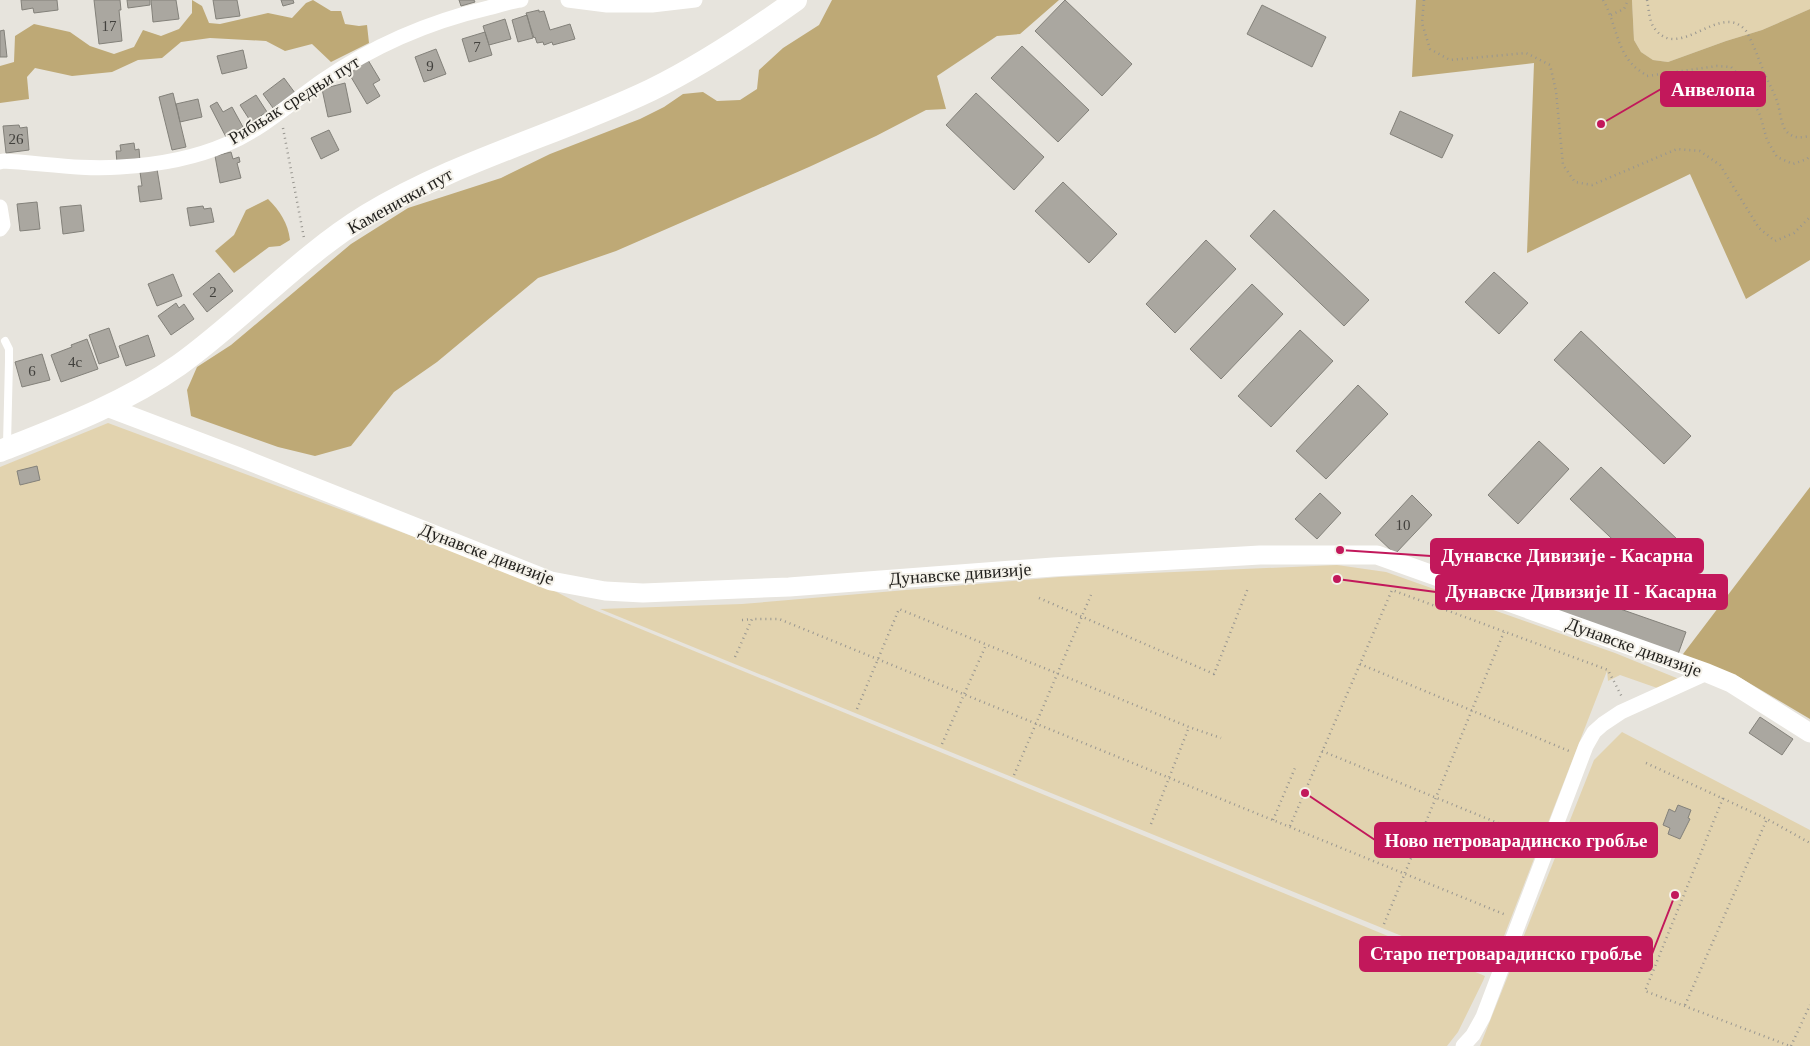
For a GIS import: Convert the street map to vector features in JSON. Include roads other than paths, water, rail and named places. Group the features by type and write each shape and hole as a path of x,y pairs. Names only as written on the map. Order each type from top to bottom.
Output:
{"main road":[{"name":"Каменички пут","path":"3,450 107,407 178,366 324,246 366,216 414,189 454,170 651,90 705,61 796,0"}],"street":[{"name":"Рибњак средњи пут","path":"0,162 3,160 80,167 121,168 200,154 255,130 324,80 380,46 414,30 448,18 521,0"},
{"path":"568,0 607,6 695,0"},
{"path":"0,207 3,225 0,229"},
{"name":"Дунавске дивизије","path":"107,407 326,491 551,581 605,591 643,593 739,590 1053,567 1260,555 1377,555 1707,673 1731,683 1810,733"},
{"path":"1463,1046 1483,1017 1586,746 1594,732 1603,724 1628,709 1707,673"}],"lane":[{"path":"3,450 10,361 9,349 5,341"}],"place":[{"name":"Анвелопа","path":"1601,124"},
{"name":"Дунавске Дивизије - Касарна","path":"1340,550"},
{"name":"Дунавске Дивизије II - Касарна","path":"1337,579"},
{"name":"Ново петроварадинско гробље","path":"1305,793"},
{"name":"Старо петроварадинско гробље","path":"1675,895"}]}
